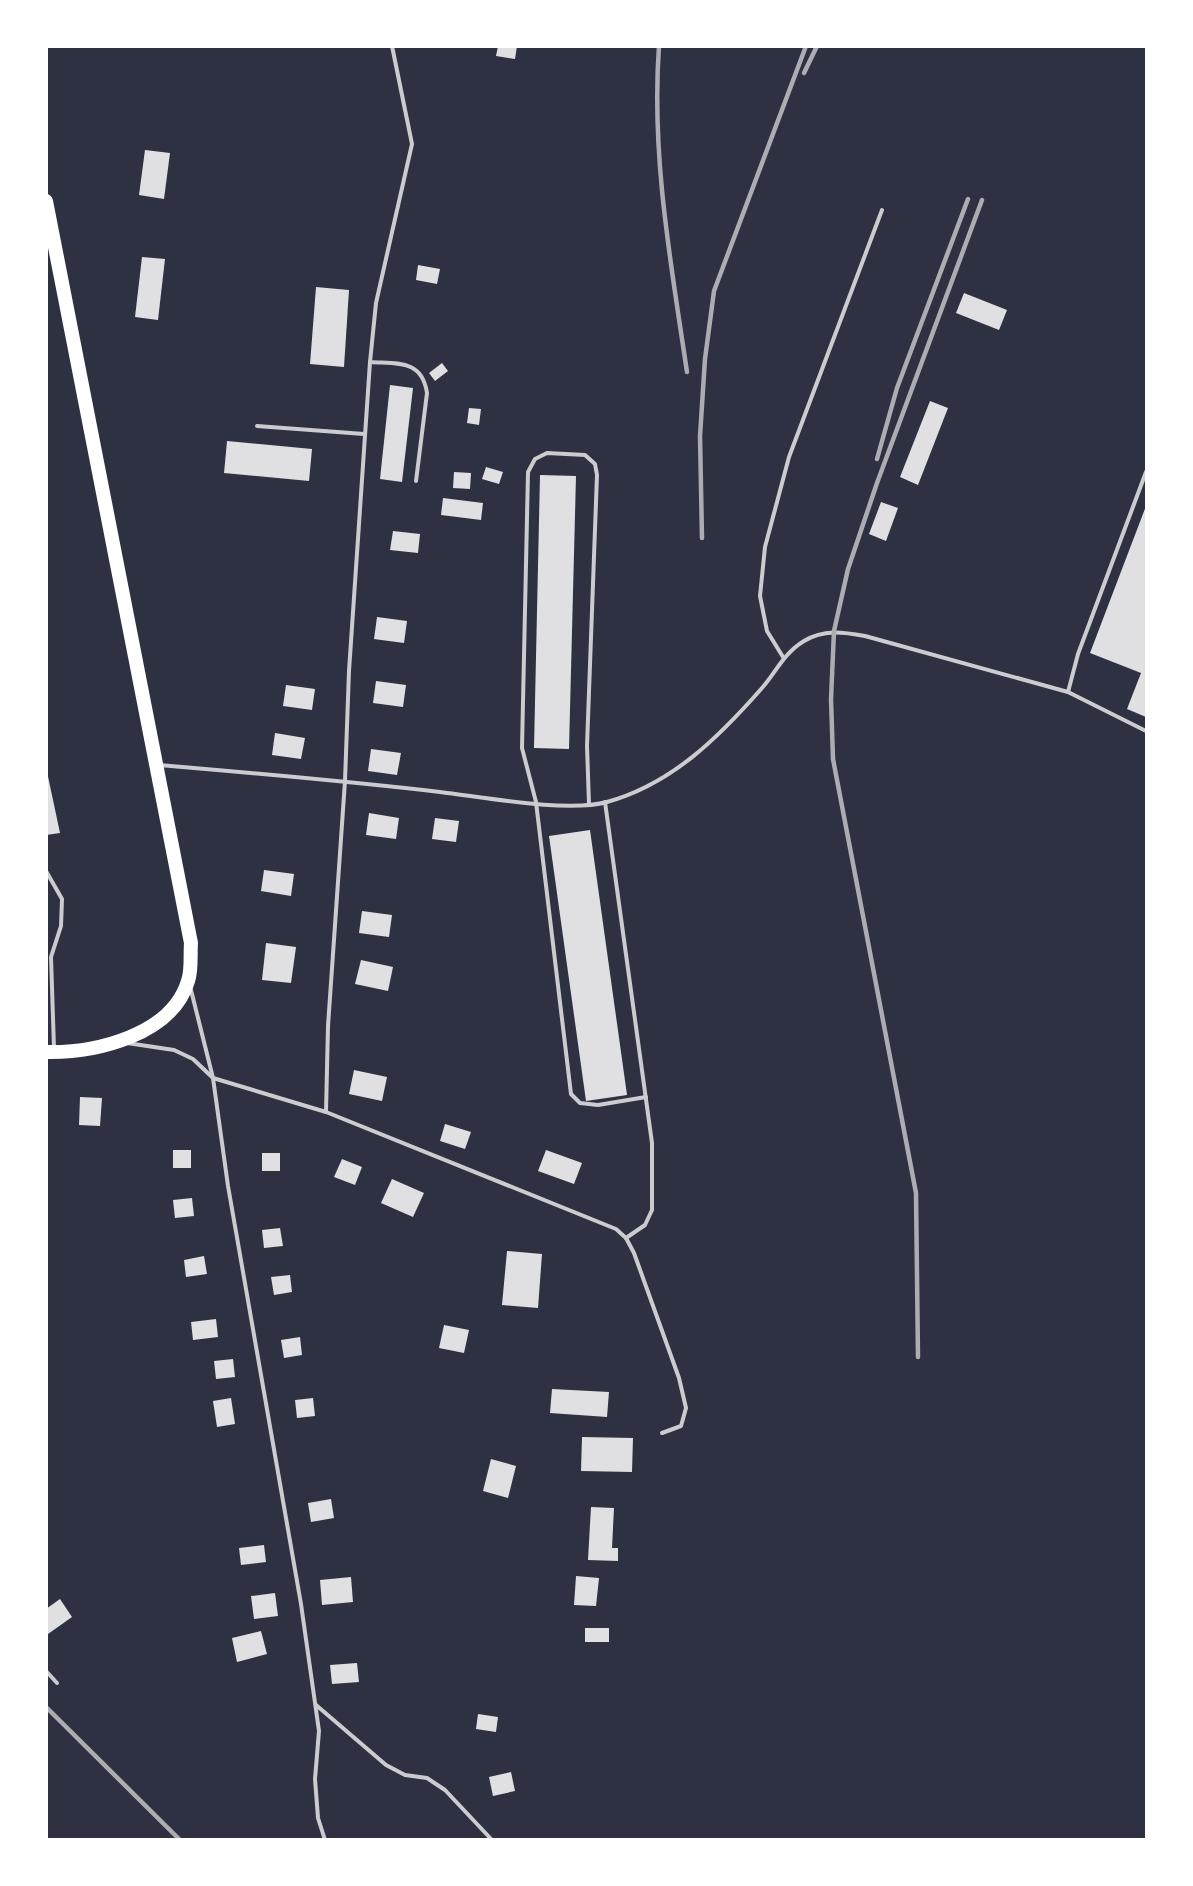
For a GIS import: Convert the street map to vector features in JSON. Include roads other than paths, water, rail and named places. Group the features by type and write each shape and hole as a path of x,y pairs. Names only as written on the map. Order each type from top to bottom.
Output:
{"main road":[{"path":"46,201 158,765 191,944 189,980 178,1002 155,1024 121,1043 50,1052"}],"lane":[{"path":"326,1112 328,1026 370,362 376,303 412,144 392,46"},
{"path":"783,657 767,631 760,596 765,547 789,457 882,210"},
{"path":"370,362 408,365 418,369 426,385 427,393 416,481"},
{"path":"256,426 364,434"},
{"path":"589,804 587,746 597,475 595,464 585,455 547,453 535,459 528,472 522,748 536,802 571,1094 580,1103 598,1105 646,1097"},
{"path":"1068,692 1078,654 1146,472"},
{"path":"158,765 345,781 536,802 589,804 605,802 652,784 676,770 728,726 765,684 783,657 804,640 834,631 865,636 1068,692 1146,732"},
{"path":"605,802 652,1143 652,1210 645,1225 626,1238"},
{"path":"46,871 62,899 61,926 51,957 50,1052"},
{"path":"189,980 213,1078 315,1704 319,1731 315,1779 318,1818 325,1839"},
{"path":"121,1043 174,1050 193,1059 213,1078 326,1112 616,1229 626,1238 680,1378 686,1408 681,1426 662,1433"},
{"path":"46,1671 57,1683"},
{"path":"315,1704 386,1766 405,1775 427,1778 445,1790 492,1839"}],"railway":[{"path":"659,46 657,87 660,169 687,372"},
{"path":"702,538 700,436 705,359 714,291 806,46"},
{"path":"804,73 817,46"},
{"path":"877,459 897,388 968,199"},
{"path":"918,1357 916,1193 833,759 831,699 834,631 848,569 877,483 982,200"},
{"path":"46,1707 180,1840"}]}
